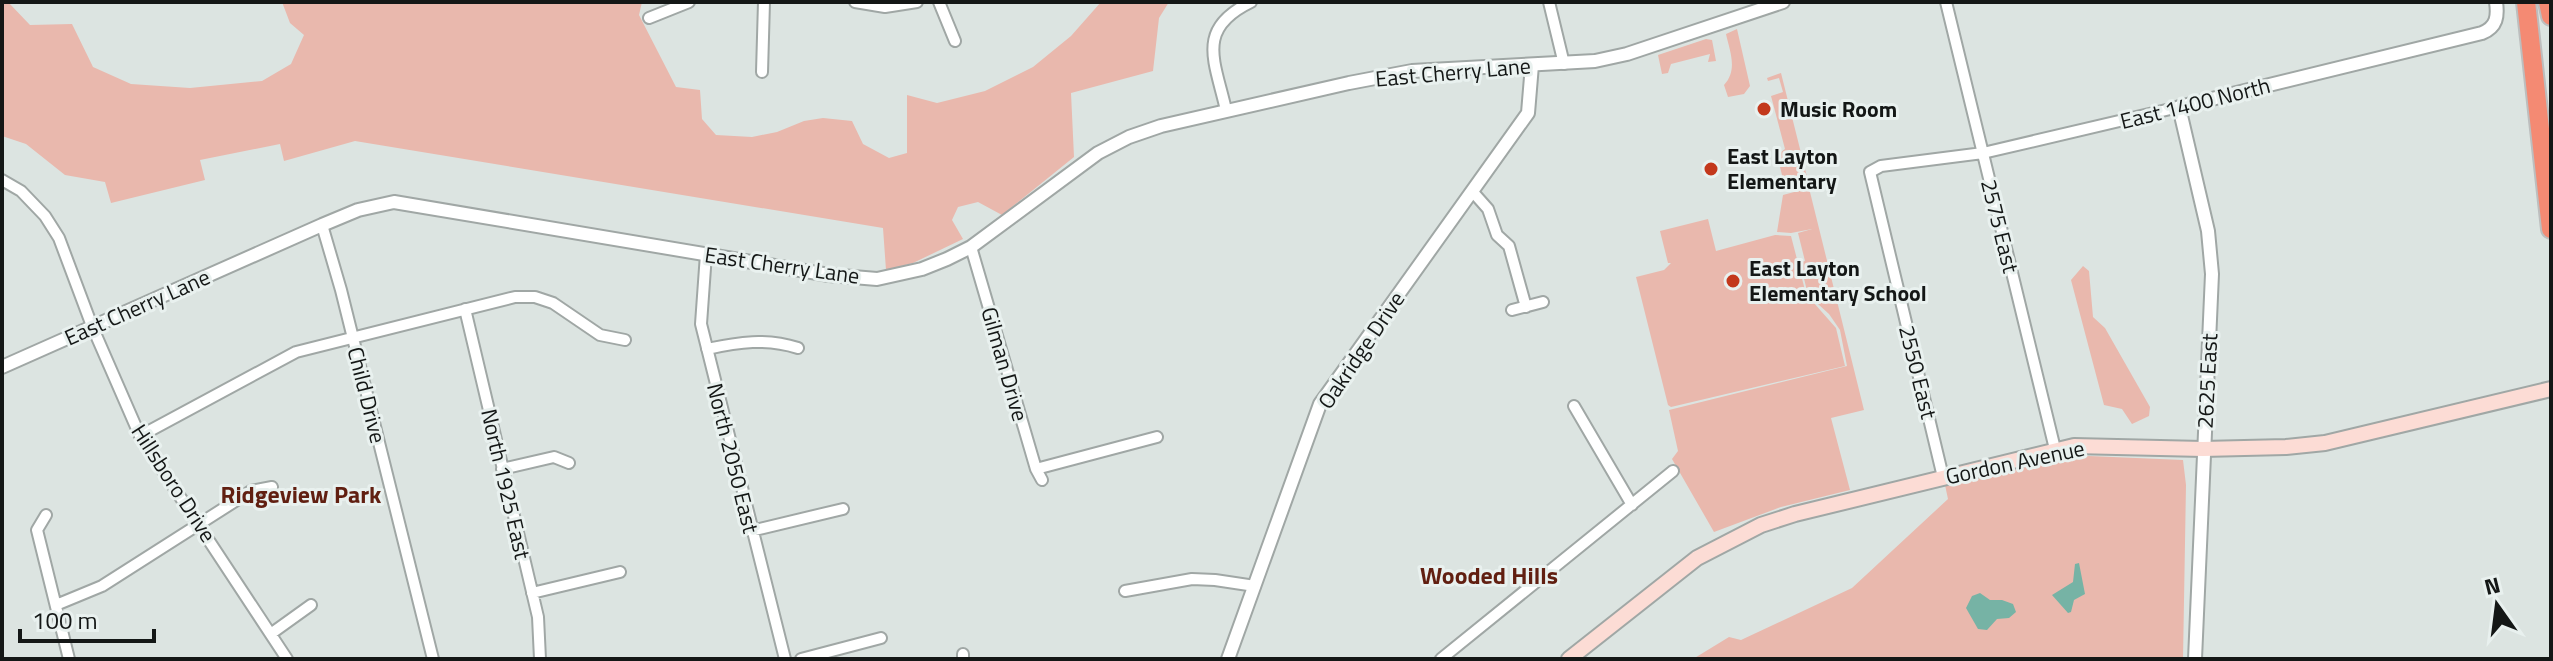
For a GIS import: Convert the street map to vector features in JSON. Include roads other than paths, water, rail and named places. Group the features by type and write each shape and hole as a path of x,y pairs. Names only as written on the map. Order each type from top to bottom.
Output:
{"highway":[{"path":"2526,2 2551,229"},
{"path":"2548,2 2551,16"}],"main road":[{"name":"Gordon Avenue","path":"1569,659 1669,578 1728,540 1795,514 2055,449 2092,445 2203,449 2325,443 2551,389"}],"street":[{"path":"649,18 689,2"},
{"path":"762,72 764,2"},
{"path":"855,2 885,7 917,2"},
{"path":"939,2 955,41"},
{"path":"1226,110 1211,46 1218,26 1238,8 1251,2"},
{"path":"1549,2 1564,64"},
{"name":"East Cherry Lane","path":"2,367 322,225 358,210 394,202 829,275 877,279 922,269 971,247 1098,153 1129,137 1161,126 1412,71 1595,61 1627,54 1783,2"},
{"name":"2575 East","path":"1946,2 2055,449"},
{"name":"East 1400 North","path":"1870,172 1881,166 1983,153 2482,33 2491,28 2496,20 2496,2"},
{"name":"Oakridge Drive","path":"1228,659 1320,404 1528,113 1532,65"},
{"name":"2625 East","path":"2179,107 2208,231 2212,274 2195,659"},
{"name":"2550 East","path":"1870,172 1943,477"},
{"name":"Hillsboro Drive","path":"2,180 21,191 45,216 59,238 92,326 140,436 287,659"},
{"path":"1472,191 1488,209 1497,235 1509,246 1526,307"},
{"name":"Child Drive","path":"322,225 433,659"},
{"name":"Gilman Drive","path":"971,247 1039,474 1157,437"},
{"name":"North 2050 East","path":"706,254 700,307 707,349 785,659"},
{"path":"140,436 296,352 515,297 535,297 553,303 600,335 625,340"},
{"path":"1512,310 1543,302"},
{"name":"North 1925 East","path":"465,309 538,617 540,659"},
{"path":"707,349 759,341 779,342 798,348"},
{"path":"1574,406 1632,505"},
{"path":"502,469 554,457 569,463"},
{"path":"1441,659 1673,471"},
{"path":"56,605 102,586 251,491 272,487"},
{"path":"751,531 843,509"},
{"path":"46,515 37,530 69,659"},
{"path":"532,593 620,572"},
{"path":"1125,591 1192,579 1255,586"},
{"path":"272,633 311,605"},
{"path":"801,659 881,638"}],"place":[{"name":"Music Room","path":"1764,109"},
{"name":"East Layton Elementary","path":"1711,169"},
{"name":"East Layton Elementary School","path":"1733,281"}],"district":[{"name":"Ridgeview Park","path":"301,495"},
{"name":"Wooded Hills","path":"1489,576"}]}
